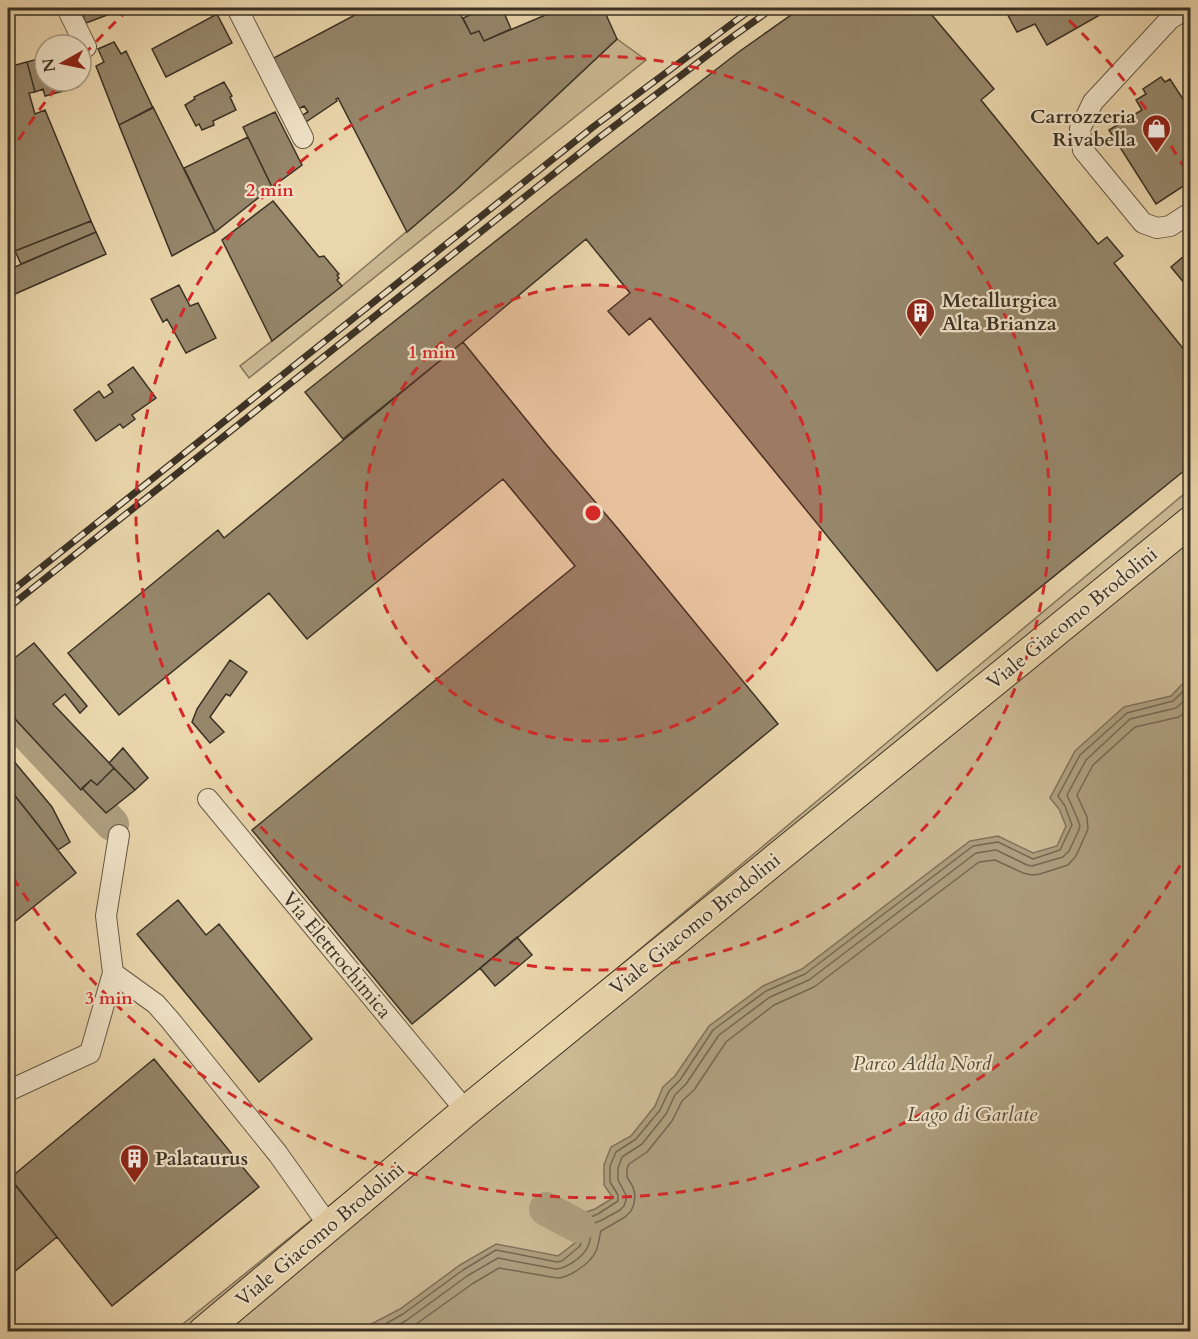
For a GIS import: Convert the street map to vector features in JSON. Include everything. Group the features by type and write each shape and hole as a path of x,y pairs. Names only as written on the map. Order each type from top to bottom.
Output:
{"main road":[{"name":"Viale Giacomo Brodolini","path":"203,1332 466,1111 1191,522"}],"street":[{"path":"67,8 79,33"},
{"path":"237,8 303,138"},
{"path":"1187,8 1170,19 1093,102 1080,129 1083,150 1143,223 1157,228 1170,226 1191,213"},
{"name":"Via Elettrochimica","path":"208,799 466,1111"},
{"path":"8,1091 90,1053 114,973 106,916 119,835"},
{"path":"114,973 156,1004 170,1020 278,1154 329,1226"}],"green space":[{"path":"617,39 646,60 249,378 240,366 342,286 457,189"},
{"name":"Lago di Garlate","path":"1190,489 1190,1331 173,1332 462,1098"}],"water":[{"name":"Lago di Garlate","path":"1190,676 1190,1331 358,1331 400,1309 460,1265 496,1244 558,1256 576,1242 580,1214 595,1209 613,1198 604,1185 604,1165 611,1147 631,1136 655,1106 663,1087 675,1076 709,1026 763,986 802,969 970,841 998,836 1033,853 1057,846 1066,826 1059,809 1050,798 1075,751 1124,707 1171,696"}],"building":[{"path":"80,8 113,8 115,12 86,23"},
{"path":"368,8 457,8 471,34 479,31 484,41 562,8 603,8 617,39 457,189 407,232 338,98 337,101 303,124 299,117 308,112 304,106 296,110 270,60"},
{"path":"471,8 502,8 511,29 484,41 479,31 471,34 463,18 472,14"},
{"name":"Metallurgica Alta Brianza","path":"801,8 905,8 911,15 920,8 926,8 994,89 981,100 1098,244 1107,237 1123,256 1114,263 1190,357 1190,466 937,671 650,318 629,335 608,311 630,293 586,239 343,439 305,392 559,191 740,51"},
{"path":"1004,8 1112,8 1047,45 1035,24 1017,32"},
{"path":"217,14 232,43 166,77 152,49"},
{"path":"114,42 121,54 126,51 153,108 119,125 96,66 104,62 98,49"},
{"path":"33,60 33,84 27,62"},
{"path":"27,62 33,84 33,92 29,93 35,114 45,110 91,221 15,251 8,232 8,67"},
{"name":"Carrozzeria Rivabella","path":"1161,77 1165,82 1170,79 1190,110 1190,176 1183,182 1185,185 1156,204 1109,130 1142,110 1136,100 1146,94 1143,89"},
{"path":"224,82 232,96 230,97 236,110 213,121 214,125 202,130 199,124 196,126 185,105 195,99 194,97"},
{"path":"153,107 215,232 172,256 119,125"},
{"path":"275,112 302,165 272,187 243,127"},
{"path":"248,137 272,187 215,232 184,168"},
{"path":"273,201 319,257 324,256 339,274 337,280 342,286 272,341 222,240"},
{"path":"91,221 96,232 21,264 15,251"},
{"path":"96,232 106,254 8,297 8,270"},
{"path":"1190,251 1190,290 1171,267"},
{"path":"179,285 190,306 198,303 216,338 186,353 167,319 163,322 151,299"},
{"path":"463,342 778,724 412,1024 252,830 575,566 503,479 307,639 269,593 119,715 68,653 218,530 224,538"},
{"path":"133,367 156,398 132,415 135,419 123,428 120,424 96,441 74,410 99,391 104,398 113,392 108,385"},
{"path":"34,643 87,706 80,713 65,694 53,704 114,768 97,785 91,780 81,790 16,720 8,704 8,663"},
{"path":"230,660 247,672 230,696 226,694 210,717 224,732 210,743 192,722 197,709"},
{"path":"123,748 148,778 135,790 109,763"},
{"path":"12,759 52,807 70,842 58,850 8,787 8,760"},
{"path":"114,768 135,790 106,813 82,788 91,780 97,785"},
{"path":"8,787 76,873 8,927"},
{"path":"178,900 206,935 219,924 312,1039 259,1082 137,934"},
{"path":"517,937 532,955 495,986 480,968"},
{"name":"Palataurus","path":"154,1059 259,1187 112,1306 10,1178"},
{"path":"8,1176 57,1237 8,1277"}],"waterway":[{"path":"8,711 10,716 112,824"},
{"path":"546,1209 578,1226"}],"railway":[{"path":"8,594 593,127 753,8"},
{"path":"8,608 600,137 773,8"}],"place":[{"name":"Carrozzeria Rivabella","path":"1157,154"},
{"name":"Metallurgica Alta Brianza","path":"921,338"},
{"name":"Palataurus","path":"134,1184"}],"park label":[{"name":"Parco Adda Nord","path":"922,1063"}]}
